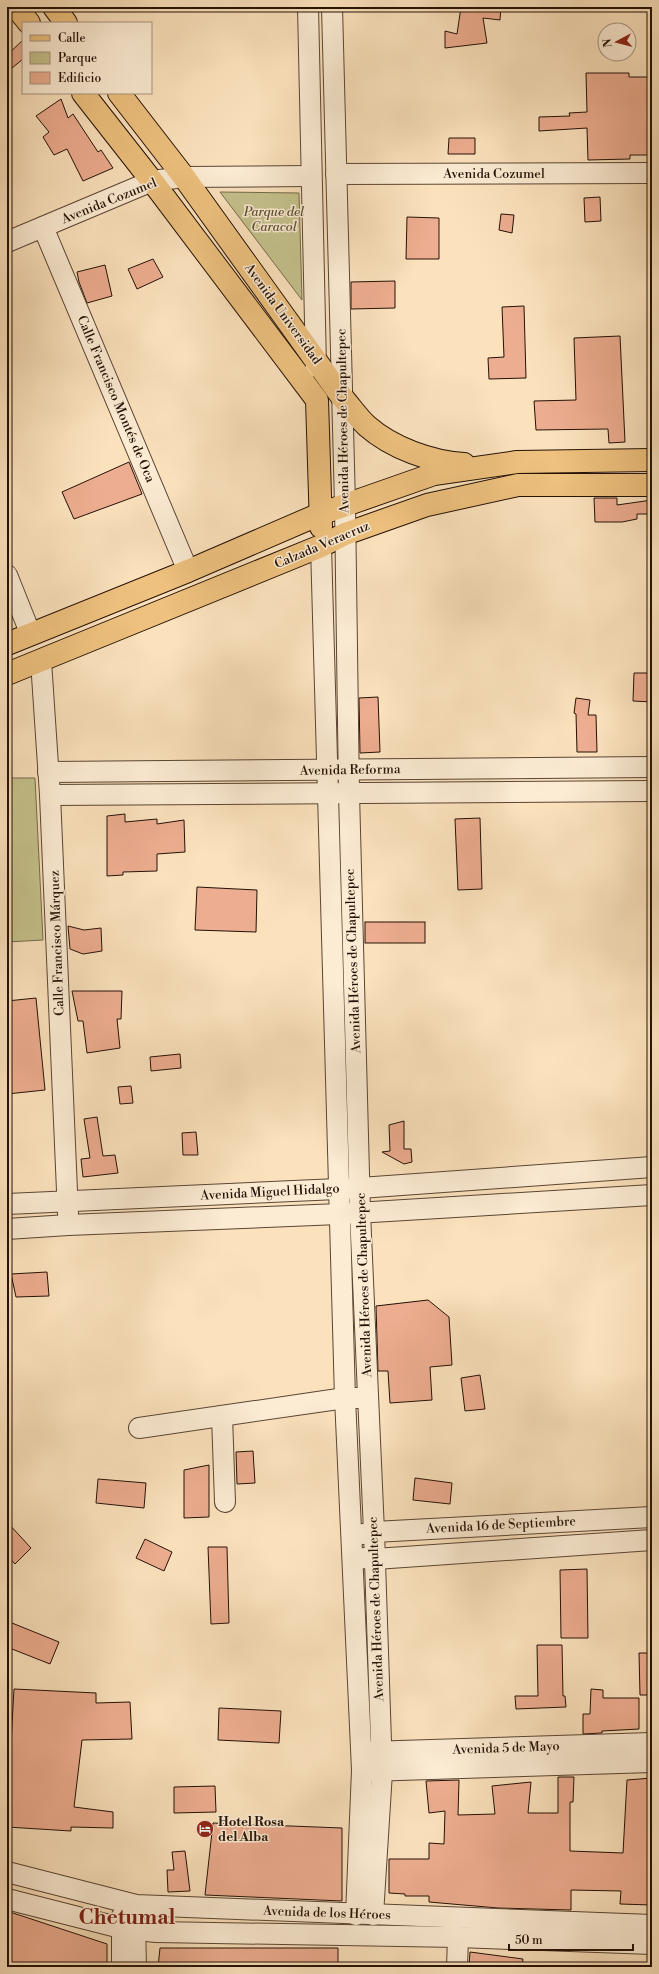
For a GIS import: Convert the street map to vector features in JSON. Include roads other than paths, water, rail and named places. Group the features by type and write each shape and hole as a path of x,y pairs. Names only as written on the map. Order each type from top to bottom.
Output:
{"main road":[{"path":"54,7 65,22"},
{"name":"Avenida Universidad","path":"84,94 152,181 317,400"},
{"name":"Avenida Universidad","path":"120,94 184,177 342,397 366,425 393,444 453,463 493,465"},
{"name":"Avenida Héroes de Chapultepec","path":"317,400 322,546"},
{"path":"7,644 188,571 345,504 434,474 517,462 652,460"},
{"name":"Calzada Veracruz","path":"7,674 322,546 345,534 427,505 518,485 652,485"}],"street":[{"name":"Avenida Héroes de Chapultepec","path":"308,7 317,400"},
{"name":"Avenida Héroes de Chapultepec","path":"332,7 345,504 350,770 339,793 339,1214 351,1557 371,1762"},
{"name":"Avenida Cozumel","path":"336,174 652,173"},
{"name":"Avenida Cozumel","path":"7,242 152,181 184,177 311,176"},
{"name":"Calle Francisco Montés de Oca","path":"43,228 188,571"},
{"name":"Avenida Héroes de Chapultepec","path":"322,546 327,770 339,793 360,1188 375,1559 371,1762 365,1915"},
{"path":"7,575 31,635"},
{"name":"Calle Francisco Márquez","path":"41,661 50,795 68,1224"},
{"name":"Avenida Reforma","path":"48,772 652,768"},
{"name":"Avenida Reforma","path":"50,795 652,791"},
{"name":"Avenida Miguel Hidalgo","path":"7,1204 360,1188 652,1167"},
{"name":"Avenida Miguel Hidalgo","path":"7,1229 68,1224 339,1214 652,1195"},
{"path":"139,1428 345,1398 368,1397"},
{"path":"222,1416 225,1502"},
{"name":"Avenida 16 de Septiembre","path":"350,1536 374,1532 652,1516"},
{"name":"Avenida 16 de Septiembre","path":"351,1557 375,1559 652,1540"},
{"name":"Avenida 5 de Mayo","path":"371,1762 652,1743"},
{"name":"Avenida 5 de Mayo","path":"371,1762 652,1762"},
{"name":"Avenida de los Héroes","path":"7,1872 129,1904 365,1915 652,1925"},
{"name":"Avenida de los Héroes","path":"7,1899 128,1929 156,1932 458,1937 652,1944"},
{"path":"122,1967 128,1929 129,1904"},
{"path":"128,1929 136,1967"},
{"path":"457,1967 458,1937"}],"place":[{"name":"Hotel Rosa del Alba","path":"205,1829"}],"district":[{"name":"Chetumal","path":"127,1918"}],"park label":[{"name":"Parque del Caracol","path":"274,220"}]}
